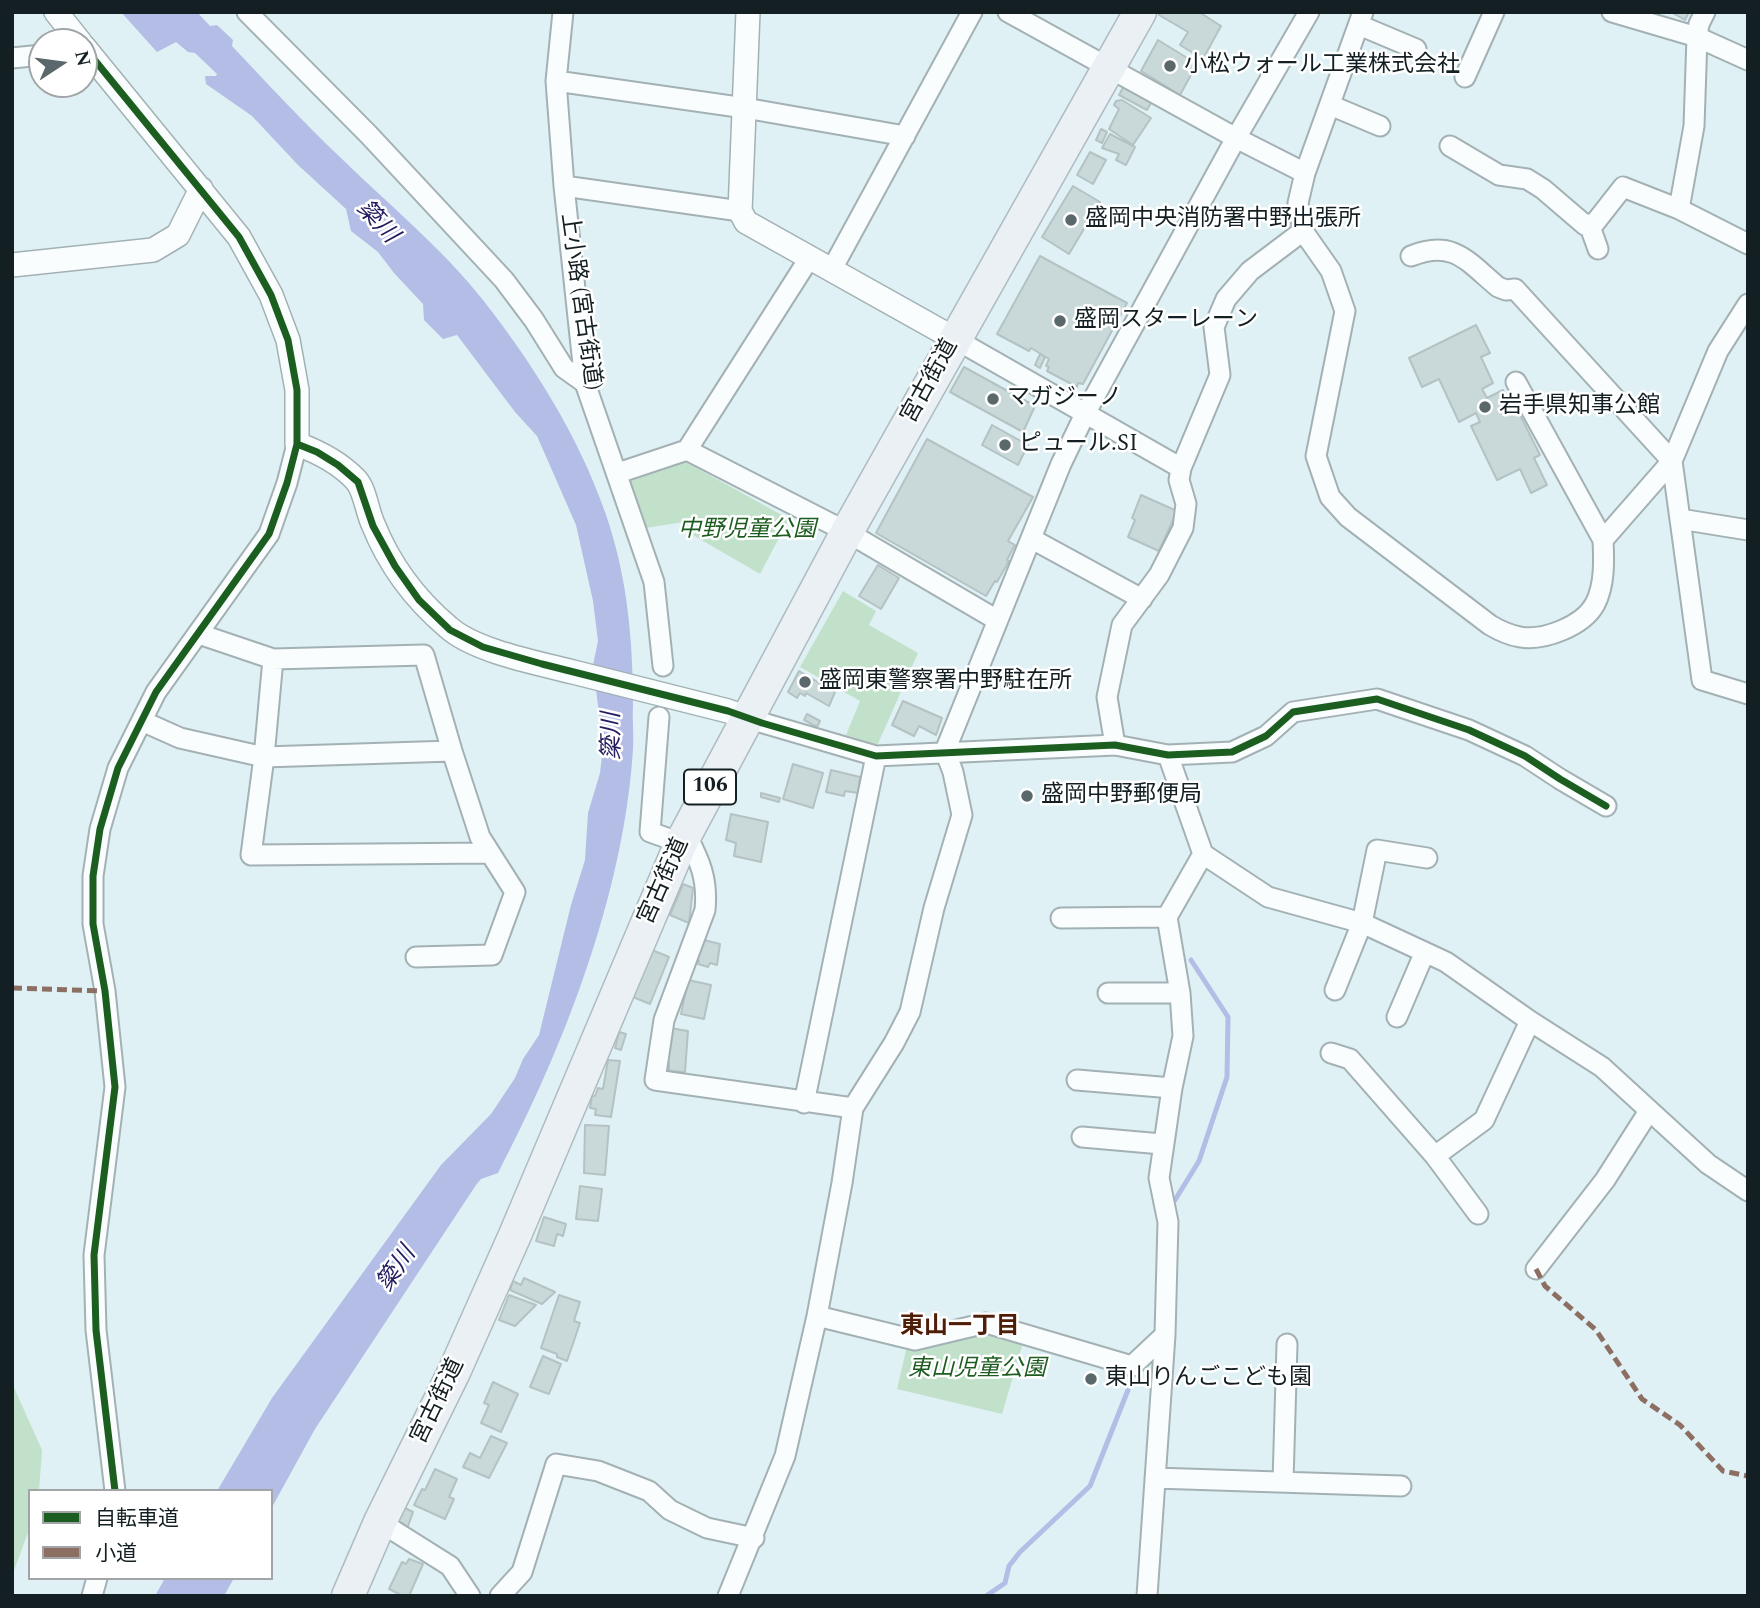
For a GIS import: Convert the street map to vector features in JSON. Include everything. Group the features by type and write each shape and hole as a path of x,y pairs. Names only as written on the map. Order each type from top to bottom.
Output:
{"highway":[{"name":"宮古街道","path":"348,1596 380,1522 454,1372 509,1248 683,838 847,532 1140,12"}],"street":[{"path":"56,12 66,28"},
{"path":"247,12 369,135 504,280 534,320 564,368 585,383"},
{"name":"上小路 (宮古街道)","path":"563,12 556,81 585,383 654,582 663,666"},
{"path":"748,12 740,211 746,222 1181,468"},
{"path":"832,269 972,12"},
{"path":"1008,12 1236,138 1305,173"},
{"path":"729,1596 785,1456 817,1316 842,1182 852,1108 894,1044 909,1012 962,815 953,772 945,751 1061,464 1085,414 1236,138 1309,12"},
{"path":"1465,77 1494,12"},
{"path":"1612,12 1697,37 1748,60"},
{"path":"1679,209 1694,126 1697,37 1705,12"},
{"path":"1416,49 1361,19 1305,173 1298,203 1303,231 1331,271 1345,311 1316,456 1330,497 1348,517 1490,625 1504,634 1524,638 1564,631 1584,618 1596,603 1604,566 1603,540 1516,382"},
{"path":"98,68 201,188 239,237 271,295 288,340 297,390 297,444 287,484 269,534 156,692 118,768 100,829 93,876 93,924 105,991 114,1087 94,1255 96,1330 114,1489"},
{"path":"556,81 746,107 905,136"},
{"path":"1330,105 1380,126"},
{"path":"1450,146 1499,175 1527,179 1585,225 1594,225 1623,187 1679,209 1748,244"},
{"path":"564,186 740,211"},
{"path":"12,265 153,250 178,235 201,188"},
{"path":"1589,225 1598,249"},
{"path":"1115,745 1107,696 1122,625 1158,575 1183,528 1186,504 1179,480 1181,468 1220,375 1214,327 1226,299 1250,271 1303,231"},
{"path":"1411,256 1433,248 1459,253 1498,286 1506,290 1516,289 1672,461 1702,680 1748,694"},
{"path":"618,473 687,450 810,257"},
{"path":"1603,540 1672,461 1718,351 1748,304"},
{"path":"297,444 338,464 358,482 373,526 395,566 419,600 450,630 483,647 542,664 728,711 876,756 1115,745 1168,755 1232,752 1266,736 1293,712 1377,699 1457,725 1514,750 1606,806"},
{"path":"687,450 847,532 997,620"},
{"path":"1680,519 1748,530"},
{"path":"1032,539 1142,599"},
{"path":"199,634 273,659 424,655 480,837 515,892 492,955 416,957"},
{"path":"273,659 264,757 250,855 490,853"},
{"path":"659,717 650,832 683,838 701,863 707,892 705,910 664,1020 655,1080 852,1108"},
{"path":"142,720 180,738 264,757 452,751"},
{"path":"1168,755 1203,854 1268,897 1362,923 1446,962 1602,1067 1708,1164 1748,1191"},
{"path":"804,1102 876,756"},
{"path":"1335,990 1362,923 1377,850 1427,858"},
{"path":"1147,1596 1165,1335 1168,1222 1159,1178 1162,1144 1184,1036 1180,993 1167,917 1203,854"},
{"path":"1061,918 1167,917"},
{"path":"1397,1017 1424,954"},
{"path":"1108,993 1180,993"},
{"path":"1435,1156 1484,1120 1530,1021"},
{"path":"1331,1053 1350,1059 1435,1156 1478,1214"},
{"path":"1077,1080 1172,1088"},
{"path":"1536,1269 1605,1181 1649,1111"},
{"path":"1082,1137 1162,1144"},
{"path":"817,1316 915,1340 986,1323 1132,1366 1165,1335"},
{"path":"1283,1482 1287,1344"},
{"path":"500,1596 522,1572 556,1464 598,1471 649,1491 670,1510 707,1528 754,1538"},
{"path":"1155,1478 1401,1486"},
{"path":"380,1522 450,1566 470,1596"}],"green space":[{"name":"中野児童公園","path":"686,462 789,519 760,574 686,531 683,522 646,528 629,478"},
{"path":"843,591 876,611 869,625 918,653 877,746 846,735 860,701 800,667"},
{"name":"東山児童公園","path":"987,1332 1023,1343 1002,1414 897,1389 907,1346"},
{"path":"12,1383 42,1450 39,1489 28,1489 28,1532 12,1576"}],"water":[{"name":"簗川","path":"121,12 197,12 210,26 217,25 233,40 232,46 286,103 432,244 483,300 553,401 582,455 613,535 624,583 630,631 633,743 627,803 617,858 587,968 546,1074 498,1173 481,1179 476,1185 315,1429 273,1505 273,1489 218,1489 272,1398 441,1165 491,1114 539,1035 571,905 585,860 588,813 600,773 603,747 593,665 598,641 593,601 576,525 537,436 515,412 457,335 443,339 424,320 423,304 378,252 351,231 346,209 298,165 252,116 206,84 205,76 217,74 195,53 188,52 176,42 157,52"},
{"path":"164,1580 233,1580 224,1596 155,1596"}],"building":[{"path":"1160,12 1199,12 1221,26 1203,59 1180,45 1188,32 1159,15"},
{"path":"1671,12 1689,12 1685,20"},
{"name":"小松ウォール工業株式会社","path":"1158,40 1197,64 1180,95 1141,71"},
{"path":"1124,86 1152,101 1147,110 1119,95"},
{"path":"1122,100 1151,118 1133,145 1109,129 1119,109 1114,105 1116,101"},
{"path":"1101,129 1107,132 1102,143 1096,140"},
{"path":"1110,134 1135,147 1126,165 1116,160 1119,154 1102,148"},
{"path":"1090,152 1106,160 1093,184 1077,175"},
{"name":"盛岡中央消防署中野出張所","path":"1073,186 1100,202 1069,254 1042,237"},
{"name":"盛岡スターレーン","path":"1040,256 1127,303 1083,384 1078,383 1077,387 1047,371 1049,359 1031,348 1029,351 997,334"},
{"name":"岩手県知事公館","path":"1476,325 1490,353 1481,357 1493,383 1482,389 1487,398 1503,390 1508,401 1512,399 1540,455 1534,458 1547,485 1531,493 1520,469 1497,480 1471,426 1480,422 1476,413 1459,422 1439,379 1422,387 1409,358"},
{"path":"1040,354 1045,357 1040,368 1035,365"},
{"name":"マガジーノ","path":"964,367 1035,406 1023,432 950,392"},
{"name":"ピュール.SI","path":"992,425 1028,445 1018,465 982,445"},
{"path":"927,439 1033,497 1008,541 1015,545 1007,560 1009,561 986,596 876,533"},
{"path":"1141,495 1177,511 1159,551 1128,537"},
{"path":"878,565 899,578 881,609 859,596"},
{"name":"盛岡東警察署中野駐在所","path":"799,671 835,692 829,706 806,693 805,696 800,693 797,698 788,692"},
{"path":"903,701 942,718 936,735 919,726 914,736 892,725"},
{"path":"807,714 820,721 817,727 804,720"},
{"path":"793,764 823,773 813,808 783,799"},
{"path":"831,770 860,777 858,793 845,791 844,796 826,792"},
{"path":"761,793 780,798 779,802 761,797"},
{"path":"731,814 768,822 761,862 734,856 736,843 726,840"},
{"path":"683,884 693,888 689,923 670,915"},
{"path":"700,939 720,944 717,965 710,963 708,967 695,960"},
{"path":"652,950 669,957 650,1004 633,997"},
{"path":"688,980 711,985 704,1019 681,1014"},
{"path":"670,1028 688,1031 685,1072 669,1071 667,1062"},
{"path":"619,1032 626,1034 621,1050 615,1048"},
{"path":"608,1060 620,1061 611,1117 595,1115 596,1109 590,1108 592,1096 595,1096 598,1088 603,1089"},
{"path":"585,1125 609,1126 605,1175 584,1173"},
{"path":"580,1186 602,1189 598,1221 576,1219"},
{"path":"544,1217 566,1224 563,1236 557,1234 554,1246 536,1241"},
{"path":"524,1278 555,1292 542,1304 510,1290 513,1281 521,1285"},
{"path":"509,1295 536,1305 515,1326 499,1320"},
{"path":"559,1295 580,1302 574,1321 580,1323 567,1361 541,1348"},
{"path":"543,1356 561,1364 549,1394 530,1387"},
{"path":"493,1382 518,1394 501,1432 481,1423 489,1405 484,1403"},
{"path":"491,1436 507,1443 489,1478 463,1467 470,1453 480,1458"},
{"path":"435,1469 457,1479 449,1497 454,1499 445,1519 414,1505"},
{"path":"403,1507 413,1512 407,1529 402,1528 404,1524 397,1522"},
{"path":"409,1559 423,1564 409,1596 403,1596 389,1589 402,1562 406,1564"}],"waterway":[{"path":"1175,1200 1199,1161 1227,1077 1228,1017 1191,960"},
{"path":"986,1596 1005,1583 1009,1566 1020,1552 1090,1486 1128,1390"}],"marked path":[{"path":"12,988 105,991"},
{"path":"1536,1269 1545,1286 1596,1330 1642,1399 1680,1425 1723,1471 1748,1476"}],"cycle path":[{"path":"98,64 239,237 271,295 288,340 297,390 297,444 269,534 156,692 118,768 100,829 93,876 93,924 105,991 115,1087 94,1255 96,1330 115,1489"},
{"path":"297,444 338,465 358,482 373,526 395,566 419,600 450,630 483,647 542,664 728,711 876,756 1115,745 1168,755 1232,752 1266,736 1293,712 1377,699 1469,730 1525,756 1606,806"}],"place":[{"name":"小松ウォール工業株式会社","path":"1170,66"},
{"name":"盛岡中央消防署中野出張所","path":"1071,220"},
{"name":"盛岡スターレーン","path":"1060,321"},
{"name":"マガジーノ","path":"993,399"},
{"name":"岩手県知事公館","path":"1485,407"},
{"name":"ピュール.SI","path":"1005,445"},
{"name":"盛岡東警察署中野駐在所","path":"805,682"},
{"name":"盛岡中野郵便局","path":"1027,796"},
{"name":"東山りんごこども園","path":"1091,1379"}],"district":[{"name":"東山一丁目","path":"960,1328"}]}
